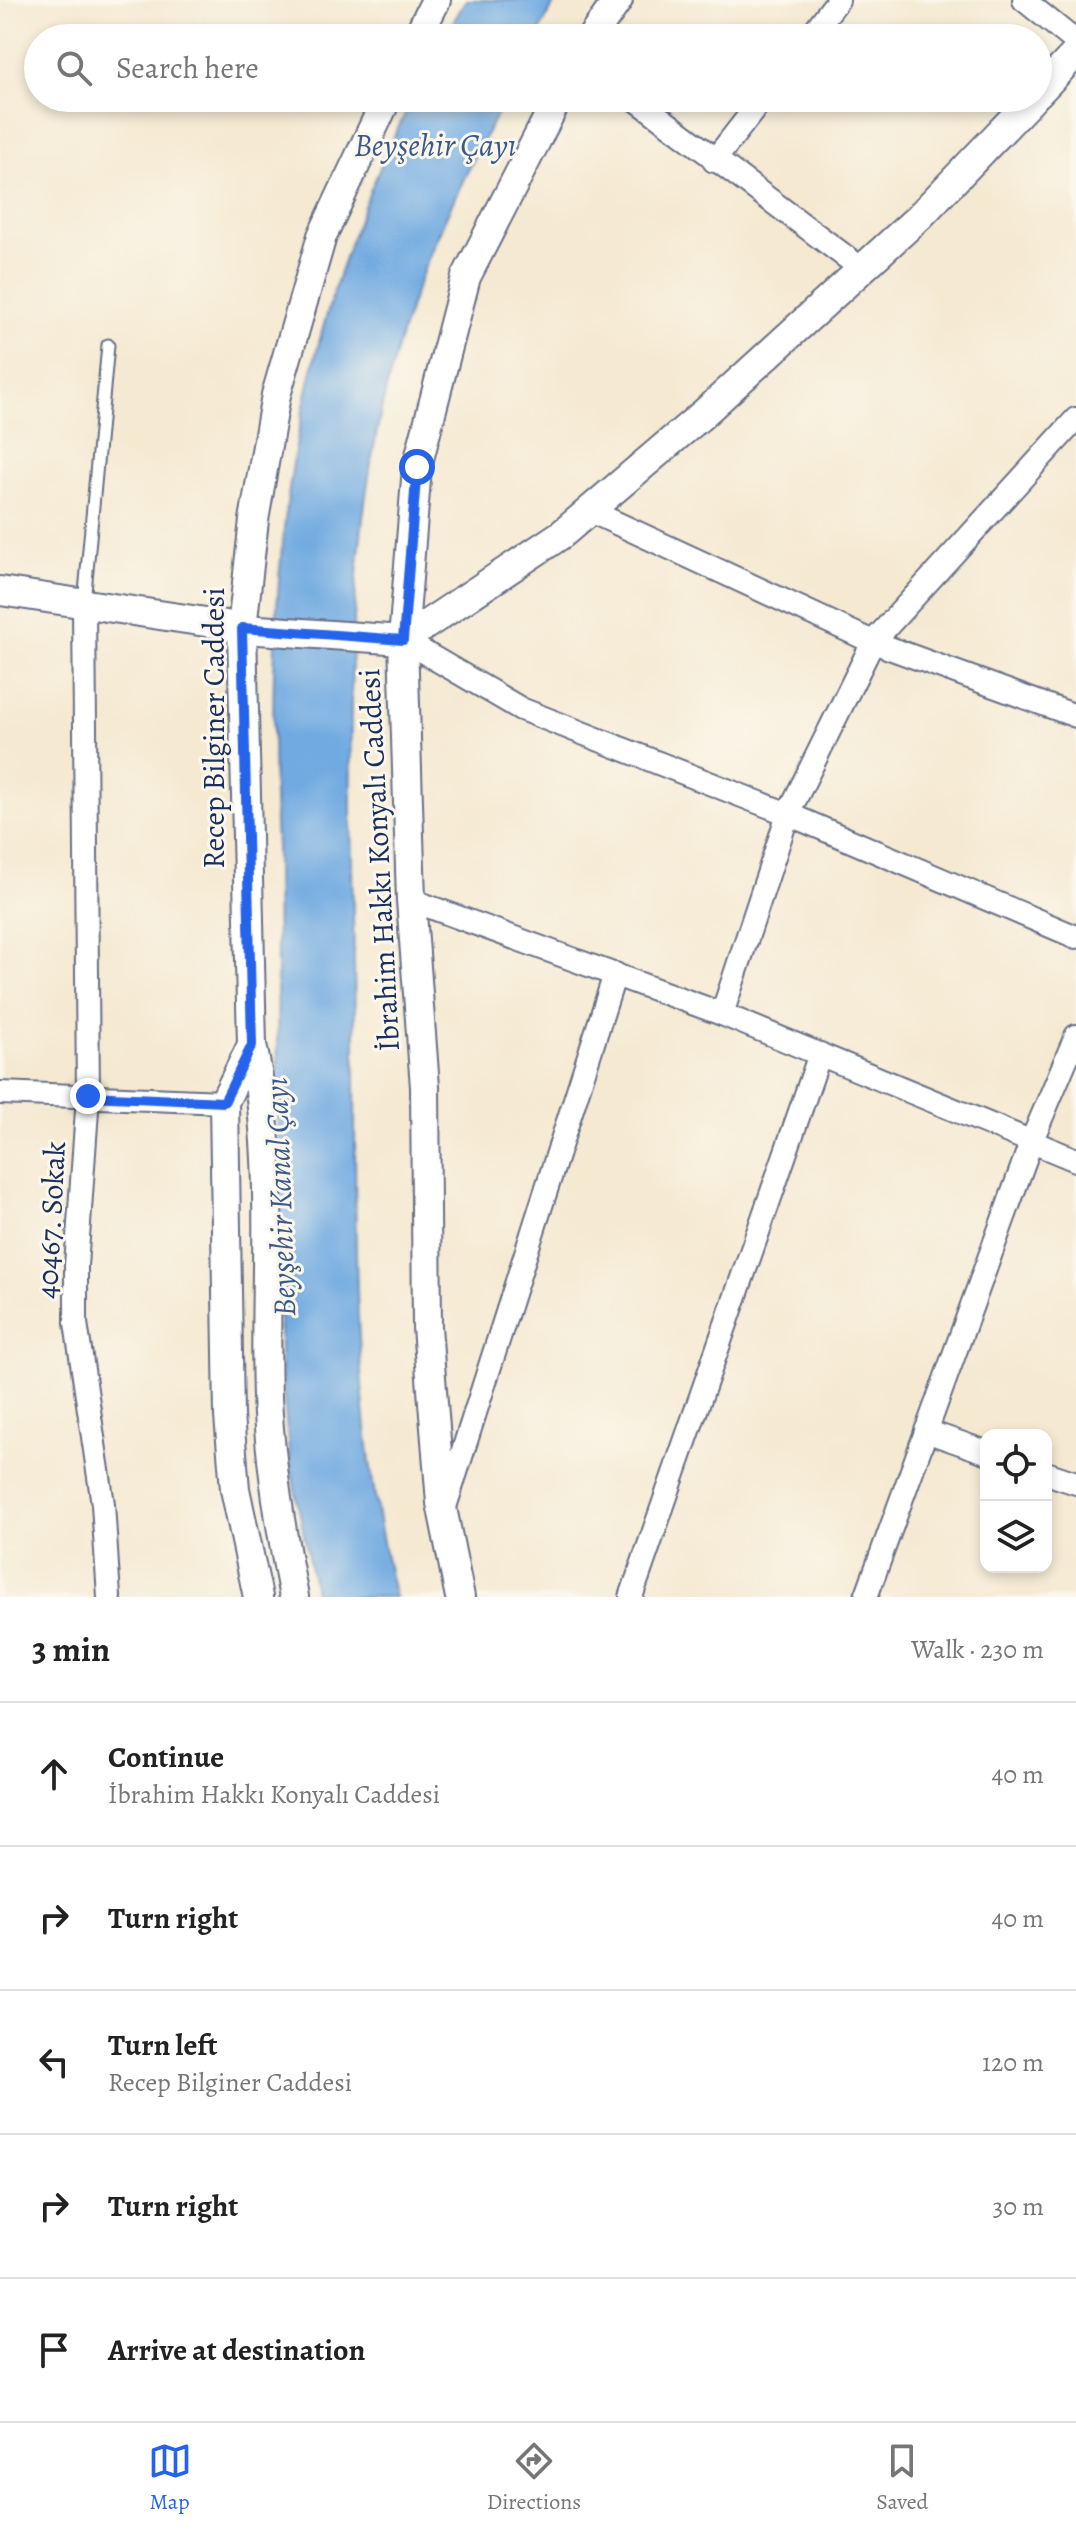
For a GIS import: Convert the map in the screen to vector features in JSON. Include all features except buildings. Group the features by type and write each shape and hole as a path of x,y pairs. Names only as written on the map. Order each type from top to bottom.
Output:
{"street":[{"path":"424,24 436,0"},
{"path":"601,24 618,0"},
{"path":"820,24 838,0"},
{"path":"1024,0 1076,42"},
{"path":"1052,78 1076,53"},
{"name":"Recep Bilginer Caddesi","path":"294,1597 284,1545 267,1400 264,1100 252,1045 251,629 254,520 276,395 322,236 380,112"},
{"name":"İbrahim Hakkı Konyalı Caddesi","path":"460,1597 442,1514 427,1327 425,1087 411,900 403,640 417,467 466,277 551,112"},
{"path":"652,112 862,269"},
{"path":"714,161 752,112"},
{"path":"403,640 562,534 703,414 919,217 1020,112"},
{"path":"722,1014 788,814 873,642 1076,419"},
{"path":"588,510 873,642 1076,716"},
{"path":"0,591 251,629 403,640 521,709 788,814 1076,937"},
{"name":"40467. Sokak","path":"84,604 88,1096 76,1266 76,1323 103,1504 109,1597"},
{"path":"411,900 722,1014 1076,1160"},
{"path":"442,1514 615,974"},
{"path":"866,1597 1032,1140 1076,1036"},
{"name":"Recep Bilginer Caddesi","path":"252,1045 224,1102 229,1416 235,1489 258,1597"},
{"path":"631,1597 820,1054"},
{"path":"0,1093 224,1102"},
{"path":"926,1431 980,1450"},
{"path":"1052,1475 1076,1483"}],"lane":[{"path":"84,604 108,345"}],"water":[{"name":"Beyşehir Çayı","path":"466,0 556,0 543,24 452,24"},
{"name":"Beyşehir Çayı","path":"407,112 498,112 444,222 406,319 376,436 362,522 351,693 358,1320 369,1458 395,1597 316,1597 290,1463 280,1357 274,651 281,556 293,463 312,371 337,279 371,189"}],"route":[{"path":"88,1096 224,1102 252,1045 242,628 403,640 417,467"}],"water label":[{"name":"Beyşehir Kanal Çayı","path":"280,1197"}]}
